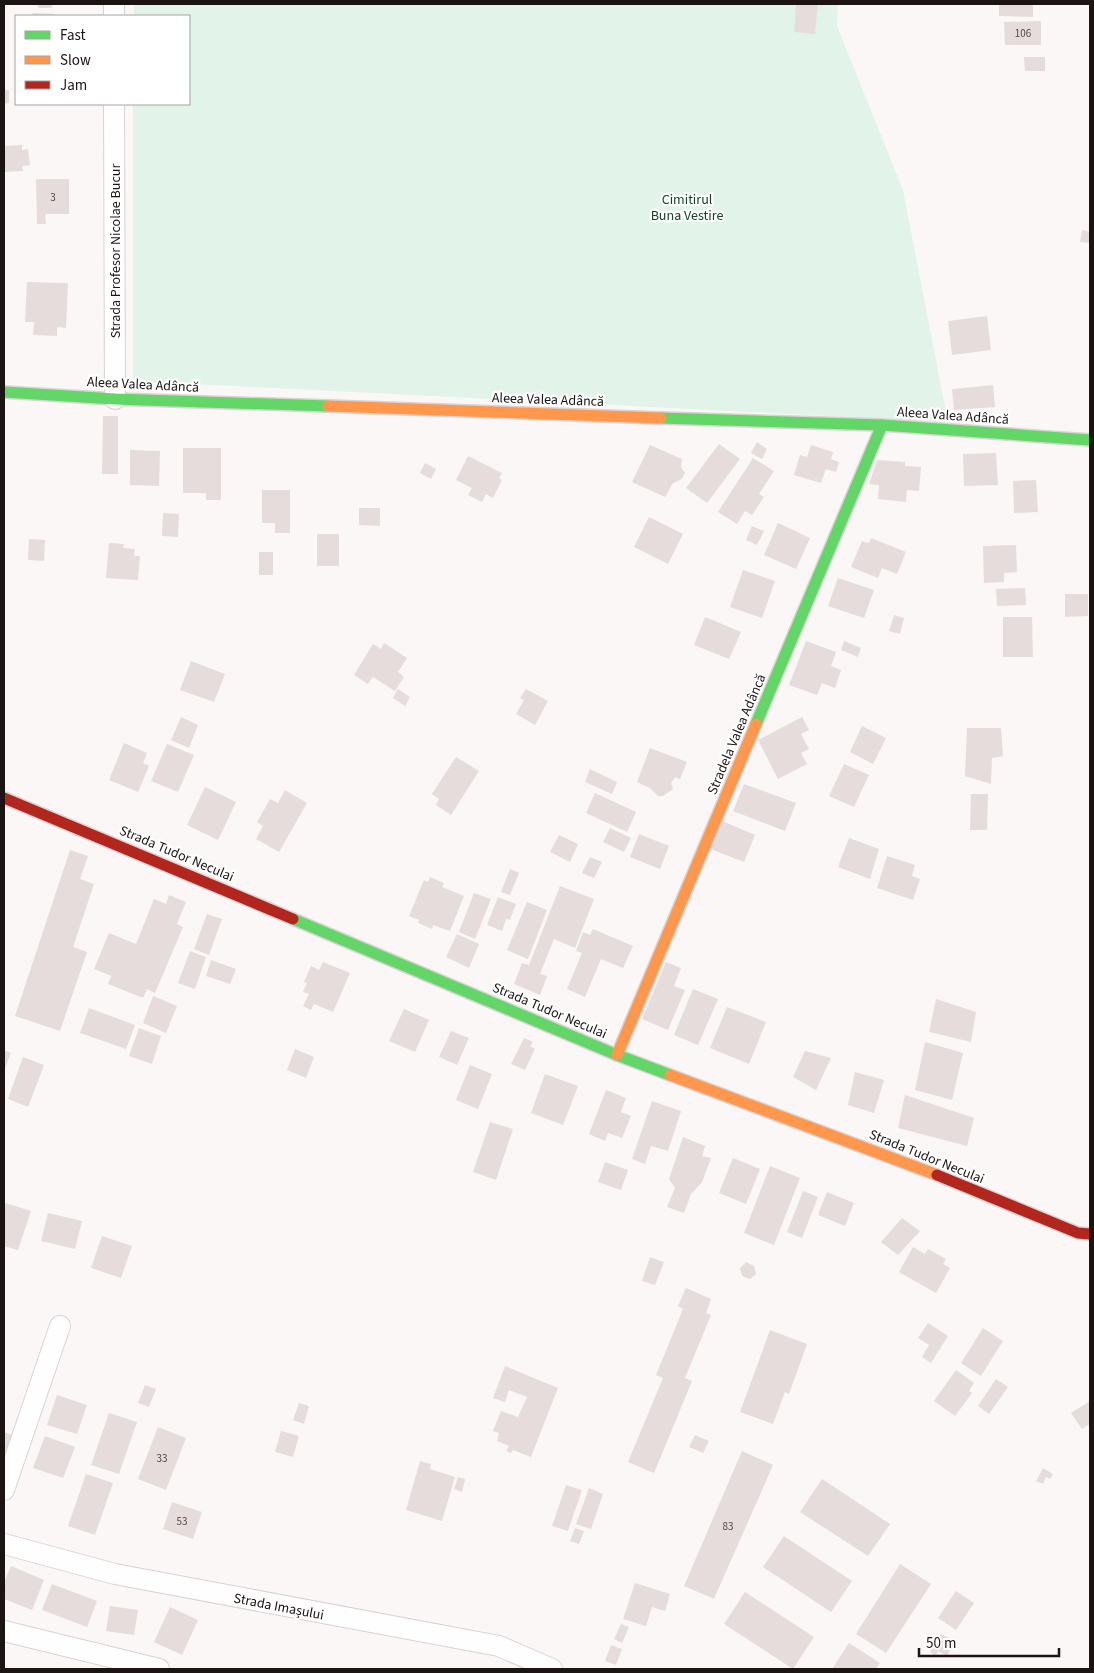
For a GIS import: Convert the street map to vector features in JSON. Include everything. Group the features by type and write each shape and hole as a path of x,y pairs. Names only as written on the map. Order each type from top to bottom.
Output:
{"street":[{"name":"Strada Profesor Nicolae Bucur","path":"114,105 115,399"},
{"name":"Aleea Valea Adâncă","path":"4,392 115,399 882,425 1090,440"},
{"name":"Stradela Valea Adâncă","path":"617,1055 882,425"},
{"name":"Strada Tudor Neculai","path":"4,798 617,1055 906,1163 1078,1233 1090,1234"},
{"path":"4,1490 60,1326"},
{"name":"Strada Imașului","path":"4,1544 116,1574 499,1646 552,1669"},
{"path":"4,1631 159,1669"}],"green space":[{"name":"Cimitirul Buna Vestire","path":"134,4 838,4 837,26 903,190 948,422 133,381 133,105 190,105 190,15 134,15"}],"building":[{"path":"38,4 52,4 52,8 38,8"},
{"path":"796,4 818,4 815,34 794,32"},
{"path":"999,4 1033,4 1033,17 999,16"},
{"path":"33,13 54,14 54,15 32,15"},
{"path":"1041,21 1041,45 1005,45 1004,22"},
{"path":"1024,57 1045,57 1045,71 1025,71"},
{"path":"4,90 9,90 9,103 4,104"},
{"path":"22,145 22,150 28,149 30,165 22,166 23,171 4,172 4,146"},
{"path":"36,179 69,179 69,214 45,214 46,224 37,224"},
{"path":"1082,230 1090,232 1090,243 1080,242"},
{"path":"27,282 68,283 66,328 57,327 57,336 33,335 34,322 25,322"},
{"path":"987,316 991,350 952,355 948,321"},
{"path":"993,385 995,407 954,410 952,389"},
{"path":"103,416 118,416 118,474 102,474"},
{"path":"757,442 767,449 762,459 751,453"},
{"path":"719,444 740,459 707,503 686,488"},
{"path":"650,445 682,459 681,467 685,473 682,479 673,483 665,497 632,482"},
{"path":"811,445 833,452 831,459 839,462 836,472 826,469 821,483 794,475 800,455 807,457"},
{"path":"183,448 221,448 221,500 206,500 206,493 183,493"},
{"path":"130,450 160,451 159,486 130,485"},
{"path":"996,453 998,485 964,486 963,454"},
{"path":"468,456 502,473 499,478 502,480 493,498 486,494 482,502 468,495 472,488 456,480"},
{"path":"753,458 774,471 759,494 764,497 752,515 745,511 737,524 718,512"},
{"path":"877,460 905,462 905,466 921,467 919,491 907,490 906,502 878,499 879,485 869,484"},
{"path":"425,463 436,469 431,479 420,473"},
{"path":"1036,480 1038,512 1014,513 1013,481"},
{"path":"262,490 290,490 290,533 275,533 275,523 262,523"},
{"path":"359,508 380,508 380,526 359,525"},
{"path":"163,513 179,514 178,537 162,536"},
{"path":"649,517 683,534 668,564 634,547"},
{"path":"778,523 810,538 796,569 764,555"},
{"path":"752,526 764,531 757,545 746,540"},
{"path":"317,534 339,534 339,566 317,566"},
{"path":"871,538 906,552 897,574 882,568 878,578 851,567 862,541 869,543"},
{"path":"29,539 45,540 44,561 28,560"},
{"path":"109,543 124,544 123,548 135,549 134,556 140,556 138,580 106,578"},
{"path":"1016,545 1017,572 1004,573 1004,582 984,583 983,546"},
{"path":"259,552 273,552 273,575 259,575"},
{"path":"743,570 775,581 762,618 730,607"},
{"path":"838,578 874,590 864,618 828,606"},
{"path":"1025,588 1026,605 997,606 996,589"},
{"path":"1065,594 1088,594 1088,616 1065,617"},
{"path":"894,615 904,618 900,634 889,631"},
{"path":"705,617 741,632 729,659 694,645"},
{"path":"1003,617 1032,617 1033,657 1003,657"},
{"path":"806,641 836,652 831,666 841,670 835,688 822,683 817,695 789,685"},
{"path":"844,641 861,648 858,657 841,650"},
{"path":"384,643 407,658 398,672 404,677 395,691 373,677 368,684 354,675 373,644 381,649"},
{"path":"191,661 225,674 214,702 180,690"},
{"path":"398,689 410,697 405,706 393,698"},
{"path":"526,689 548,701 535,725 516,714 524,700 520,698"},
{"path":"181,717 198,725 189,748 171,740"},
{"path":"802,717 809,730 801,734 809,749 801,753 807,764 778,779 758,740"},
{"path":"862,726 886,738 873,764 850,752"},
{"path":"967,728 1001,728 1003,756 992,758 991,784 965,776"},
{"path":"124,743 147,753 143,763 149,766 138,792 109,780"},
{"path":"167,744 194,755 178,792 151,781"},
{"path":"650,748 687,762 680,779 675,777 671,783 673,789 663,796 658,796 650,788 637,782"},
{"path":"456,757 479,771 451,815 436,805 439,799 432,794"},
{"path":"844,764 869,775 854,807 829,796"},
{"path":"590,769 617,782 612,794 585,782"},
{"path":"744,784 796,803 785,831 733,811"},
{"path":"205,787 236,802 218,840 187,825"},
{"path":"285,790 307,803 279,852 256,839 263,826 257,822 270,799 278,803"},
{"path":"595,793 636,812 627,832 586,813"},
{"path":"971,794 988,794 987,830 970,830"},
{"path":"720,820 755,835 744,862 708,848"},
{"path":"610,828 631,838 624,852 603,842"},
{"path":"639,834 669,846 660,869 630,857"},
{"path":"559,835 578,844 570,862 550,852"},
{"path":"849,838 879,849 870,879 838,867"},
{"path":"70,850 88,856 80,879 94,884 73,947 87,952 60,1031 15,1016"},
{"path":"887,856 915,865 912,876 920,879 913,900 877,888"},
{"path":"590,857 602,862 594,878 582,873"},
{"path":"510,869 519,873 510,895 501,892"},
{"path":"430,877 444,883 442,887 464,896 450,931 433,925 432,929 418,923 419,920 409,916 424,880 428,882"},
{"path":"560,886 594,899 575,948 554,939 540,974 547,976 540,995 514,984 522,963 529,965"},
{"path":"474,893 491,899 475,939 459,932"},
{"path":"169,895 186,902 177,924 183,927 155,993 147,989 143,998 108,984 111,976 94,969 109,933 136,944 154,899 166,904"},
{"path":"498,897 516,904 510,920 506,919 502,931 487,925"},
{"path":"527,902 547,910 528,959 507,950"},
{"path":"207,914 222,919 209,955 194,949"},
{"path":"593,929 633,946 623,968 601,959 585,997 567,989 582,953 576,951 583,932 590,935"},
{"path":"457,934 479,944 469,968 446,957"},
{"path":"190,951 206,957 195,989 178,983"},
{"path":"211,960 236,969 230,984 206,976"},
{"path":"323,962 350,973 333,1012 314,1004 311,1010 303,1006 309,994 303,992 307,983 304,982 311,966 319,970"},
{"path":"666,962 681,968 674,986 685,990 668,1030 642,1019"},
{"path":"693,989 718,999 698,1045 674,1035"},
{"path":"153,996 177,1006 166,1033 143,1023"},
{"path":"936,999 976,1012 971,1042 929,1032"},
{"path":"727,1007 766,1022 749,1064 710,1048"},
{"path":"89,1008 135,1025 126,1049 80,1033"},
{"path":"404,1009 429,1020 415,1052 389,1041"},
{"path":"139,1028 161,1036 152,1064 129,1056"},
{"path":"451,1031 469,1038 457,1065 439,1057"},
{"path":"524,1038 533,1042 530,1046 535,1049 525,1070 511,1064"},
{"path":"925,1042 963,1053 952,1100 915,1090"},
{"path":"295,1049 314,1057 306,1078 287,1070"},
{"path":"4,1050 11,1053 4,1071"},
{"path":"805,1051 831,1058 816,1090 793,1077"},
{"path":"23,1057 44,1065 28,1107 8,1099"},
{"path":"470,1065 492,1074 478,1109 456,1100"},
{"path":"855,1072 884,1080 874,1113 848,1105"},
{"path":"545,1074 578,1086 563,1125 531,1113"},
{"path":"606,1090 626,1098 621,1112 631,1116 622,1138 608,1133 605,1141 589,1134"},
{"path":"905,1095 974,1118 967,1146 898,1128"},
{"path":"652,1101 681,1111 668,1151 651,1146 645,1164 632,1159"},
{"path":"490,1122 513,1129 496,1180 473,1172"},
{"path":"683,1137 705,1146 702,1156 711,1158 702,1182 691,1194 684,1213 667,1207 675,1188 669,1179"},
{"path":"733,1158 760,1169 746,1204 719,1193"},
{"path":"605,1162 628,1170 621,1190 598,1182"},
{"path":"770,1166 800,1178 774,1245 744,1233"},
{"path":"803,1191 818,1197 802,1238 787,1232"},
{"path":"827,1192 854,1203 845,1226 818,1215"},
{"path":"5,1203 31,1211 18,1250 4,1246"},
{"path":"48,1213 82,1221 75,1249 41,1241"},
{"path":"902,1218 920,1231 898,1255 881,1242"},
{"path":"102,1236 132,1246 121,1278 91,1268"},
{"path":"913,1247 925,1254 928,1249 946,1259 943,1264 950,1268 936,1293 899,1272"},
{"path":"650,1257 664,1262 655,1285 642,1281"},
{"path":"746,1262 754,1266 756,1274 750,1279 742,1276 740,1268"},
{"path":"686,1288 711,1299 706,1313 711,1315 685,1378 692,1381 654,1473 628,1462 663,1378 656,1375 683,1309 678,1306"},
{"path":"928,1323 948,1336 931,1363 922,1357 929,1345 918,1338"},
{"path":"983,1328 1003,1341 981,1376 961,1363"},
{"path":"770,1330 807,1344 789,1394 785,1392 773,1424 740,1412"},
{"path":"505,1366 558,1388 531,1457 513,1450 511,1453 506,1451 509,1446 497,1441 499,1433 493,1431 501,1411 518,1417 527,1397 509,1390 505,1402 493,1398"},
{"path":"956,1370 974,1383 969,1391 972,1393 955,1416 934,1401"},
{"path":"996,1379 1008,1387 989,1414 978,1406"},
{"path":"145,1385 156,1389 149,1407 138,1403"},
{"path":"57,1395 87,1405 77,1434 47,1425"},
{"path":"1090,1401 1090,1424 1082,1429 1071,1413"},
{"path":"299,1403 309,1406 304,1424 293,1420"},
{"path":"109,1413 137,1422 119,1474 91,1465"},
{"path":"158,1427 186,1438 166,1490 138,1479"},
{"path":"281,1431 299,1436 293,1457 275,1452"},
{"path":"4,1432 15,1436 4,1465"},
{"path":"695,1435 709,1441 703,1453 689,1447"},
{"path":"45,1436 75,1447 63,1478 33,1468"},
{"path":"742,1451 773,1465 714,1599 684,1586"},
{"path":"420,1461 431,1464 430,1469 455,1477 442,1521 406,1510"},
{"path":"1043,1468 1053,1474 1050,1479 1046,1477 1043,1484 1036,1481"},
{"path":"86,1474 113,1483 95,1535 68,1526"},
{"path":"458,1477 465,1479 462,1492 454,1489"},
{"path":"822,1479 890,1524 868,1556 800,1512"},
{"path":"566,1485 582,1490 568,1531 552,1526"},
{"path":"589,1488 603,1494 591,1529 576,1524"},
{"path":"172,1502 202,1512 193,1539 163,1529"},
{"path":"575,1528 584,1531 579,1544 570,1541"},
{"path":"784,1536 852,1581 831,1612 763,1567"},
{"path":"900,1564 931,1584 886,1653 856,1634"},
{"path":"11,1566 44,1580 32,1610 4,1599 4,1582"},
{"path":"635,1583 670,1594 665,1611 652,1607 646,1626 623,1619"},
{"path":"52,1584 97,1601 87,1627 42,1610"},
{"path":"956,1591 974,1603 956,1630 938,1618"},
{"path":"745,1592 814,1637 793,1669 724,1624"},
{"path":"110,1606 138,1610 134,1635 106,1631"},
{"path":"170,1607 198,1620 182,1655 154,1642"},
{"path":"621,1624 629,1627 622,1643 614,1639"},
{"path":"941,1634 955,1641 947,1656 938,1651 936,1656 930,1652"},
{"path":"849,1643 880,1663 876,1669 832,1669"},
{"path":"611,1645 622,1649 616,1665 605,1661"}],"traffic: fast":[{"path":"4,392 115,399 328,406"},
{"path":"661,418 882,425 1090,440"},
{"path":"756,724 882,425"},
{"path":"293,919 617,1055 670,1075"}],"traffic: slow":[{"path":"328,406 661,418"},
{"path":"617,1055 756,724"},
{"path":"670,1075 937,1175"}],"traffic: jam":[{"path":"4,798 293,919"},
{"path":"937,1175 1078,1233 1090,1234"}]}
